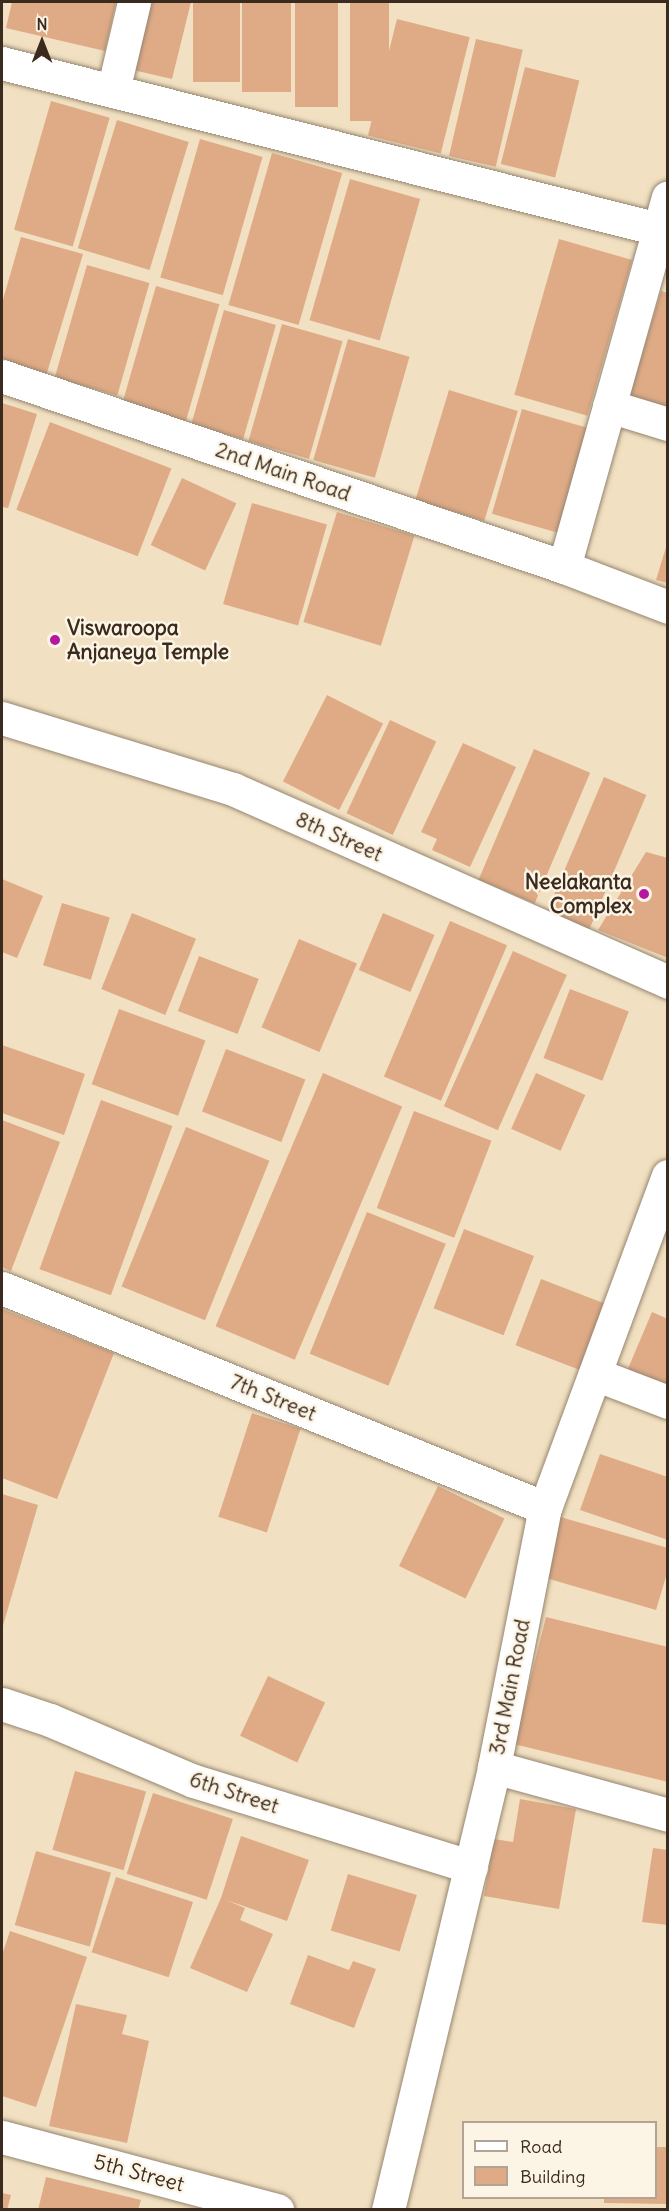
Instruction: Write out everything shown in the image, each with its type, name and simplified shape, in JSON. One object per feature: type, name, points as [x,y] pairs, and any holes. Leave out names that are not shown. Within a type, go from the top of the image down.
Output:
[{"type":"street","points":[[113,91],[134,2]]},
{"type":"street","points":[[2,63],[658,229]]},
{"type":"street","points":[[668,197],[658,229],[657,268],[609,406],[564,567],[668,607]]},
{"type":"street","name":"2nd Main Road","points":[[2,376],[564,567]]},
{"type":"street","points":[[609,406],[668,424]]},
{"type":"street","name":"8th Street","points":[[2,718],[233,789],[668,982]]},
{"type":"street","name":"3rd Main Road","points":[[388,2210],[494,1767],[545,1508],[668,1176]]},
{"type":"street","name":"7th Street","points":[[2,1288],[545,1508]]},
{"type":"street","points":[[595,1374],[668,1402]]},
{"type":"street","name":"6th Street","points":[[2,1704],[50,1720],[194,1781],[471,1867]]},
{"type":"street","points":[[494,1767],[668,1815]]},
{"type":"street","name":"5th Street","points":[[2,2137],[277,2210]]},
{"type":"building","points":[[12,2],[116,2],[105,51],[6,28]]},
{"type":"building","points":[[136,2],[191,2],[172,79],[120,67]]},
{"type":"building","points":[[193,2],[240,2],[240,82],[193,82]]},
{"type":"building","points":[[242,2],[291,2],[291,92],[242,92]]},
{"type":"building","points":[[295,2],[338,2],[338,107],[295,107]]},
{"type":"building","points":[[350,2],[389,2],[389,121],[350,121]]},
{"type":"building","points":[[397,19],[470,37],[441,154],[368,135]]},
{"type":"building","points":[[476,39],[523,50],[496,167],[449,156]]},
{"type":"building","points":[[525,67],[579,81],[555,178],[501,164]]},
{"type":"building","points":[[51,101],[110,118],[73,247],[14,230]]},
{"type":"building","points":[[117,120],[189,142],[150,270],[78,248]]},
{"type":"building","points":[[200,139],[262,157],[223,295],[160,277]]},
{"type":"building","points":[[272,153],[342,173],[299,325],[228,305]]},
{"type":"building","points":[[350,179],[420,199],[380,340],[309,320]]},
{"type":"building","points":[[21,237],[83,254],[46,376],[2,362],[2,303]]},
{"type":"building","points":[[559,239],[632,260],[587,416],[514,395]]},
{"type":"building","points":[[87,265],[149,283],[117,395],[55,377]]},
{"type":"building","points":[[156,286],[219,304],[186,421],[122,403]]},
{"type":"building","points":[[661,291],[668,293],[668,411],[628,400]]},
{"type":"building","points":[[224,310],[276,325],[243,439],[191,424]]},
{"type":"building","points":[[282,324],[343,341],[309,459],[248,441]]},
{"type":"building","points":[[348,339],[410,357],[375,478],[313,460]]},
{"type":"building","points":[[449,390],[518,411],[484,521],[415,500]]},
{"type":"building","points":[[2,403],[37,414],[8,508],[2,507]]},
{"type":"building","points":[[522,409],[594,430],[564,534],[492,514]]},
{"type":"building","points":[[50,422],[171,469],[138,556],[16,510]]},
{"type":"building","points":[[182,478],[236,503],[205,570],[151,545]]},
{"type":"building","points":[[252,503],[327,524],[298,625],[223,604]]},
{"type":"building","points":[[337,512],[414,536],[381,646],[303,622]]},
{"type":"building","points":[[668,544],[668,583],[656,580]]},
{"type":"building","points":[[327,695],[383,724],[339,810],[283,781]]},
{"type":"building","points":[[390,720],[436,742],[393,835],[346,813]]},
{"type":"building","points":[[463,743],[516,767],[470,867],[432,850],[437,839],[421,832]]},
{"type":"building","points":[[534,749],[590,773],[535,904],[479,880]]},
{"type":"building","points":[[604,777],[646,795],[588,932],[546,914]]},
{"type":"building","name":"Neelakanta Complex","points":[[646,852],[668,858],[668,958],[598,930]]},
{"type":"building","points":[[2,879],[43,896],[17,958],[2,952]]},
{"type":"building","points":[[62,903],[110,918],[91,980],[43,965]]},
{"type":"building","points":[[132,913],[196,939],[165,1015],[101,989]]},
{"type":"building","points":[[383,913],[435,935],[410,992],[359,970]]},
{"type":"building","points":[[450,921],[507,945],[441,1101],[384,1077]]},
{"type":"building","points":[[299,939],[357,964],[319,1052],[261,1027]]},
{"type":"building","points":[[513,951],[567,975],[498,1130],[444,1106]]},
{"type":"building","points":[[199,956],[259,979],[238,1034],[178,1011]]},
{"type":"building","points":[[570,989],[629,1012],[602,1081],[543,1058]]},
{"type":"building","points":[[119,1009],[205,1040],[178,1116],[92,1084]]},
{"type":"building","points":[[2,1045],[85,1074],[64,1135],[2,1113]]},
{"type":"building","points":[[226,1049],[305,1079],[281,1142],[202,1112]]},
{"type":"building","points":[[323,1073],[402,1107],[295,1360],[216,1326]]},
{"type":"building","points":[[536,1073],[585,1095],[561,1151],[511,1129]]},
{"type":"building","points":[[101,1100],[172,1126],[111,1295],[39,1269]]},
{"type":"building","points":[[414,1111],[491,1141],[454,1238],[377,1208]]},
{"type":"building","points":[[2,1120],[60,1142],[11,1271],[2,1267]]},
{"type":"building","points":[[186,1127],[269,1161],[205,1320],[122,1286]]},
{"type":"building","points":[[367,1212],[446,1244],[388,1386],[310,1354]]},
{"type":"building","points":[[464,1229],[534,1256],[504,1335],[434,1308]]},
{"type":"building","points":[[541,1279],[616,1308],[590,1374],[516,1345]]},
{"type":"building","points":[[2,1309],[114,1353],[57,1499],[2,1478]]},
{"type":"building","points":[[652,1312],[668,1319],[668,1388],[627,1371]]},
{"type":"building","points":[[252,1413],[301,1429],[267,1532],[218,1517]]},
{"type":"building","points":[[600,1454],[668,1477],[668,1540],[580,1510]]},
{"type":"building","points":[[438,1486],[505,1518],[465,1598],[399,1566]]},
{"type":"building","points":[[2,1494],[38,1505],[2,1629]]},
{"type":"building","points":[[557,1516],[668,1548],[668,1570],[656,1610],[539,1576]]},
{"type":"building","points":[[546,1617],[668,1647],[668,1782],[514,1744]]},
{"type":"building","points":[[268,1676],[325,1703],[297,1762],[240,1736]]},
{"type":"building","points":[[75,1771],[146,1791],[124,1870],[52,1850]]},
{"type":"building","points":[[153,1793],[233,1819],[207,1900],[127,1874]]},
{"type":"building","points":[[520,1799],[576,1809],[559,1909],[484,1896],[494,1839],[513,1842]]},
{"type":"building","points":[[241,1836],[309,1860],[287,1921],[226,1900],[245,1908],[240,1920],[273,1934],[247,1992],[190,1968],[221,1898]]},
{"type":"building","points":[[653,1848],[668,1850],[668,1925],[642,1922]]},
{"type":"building","points":[[36,1851],[111,1872],[90,1947],[15,1925]]},
{"type":"building","points":[[348,1874],[417,1895],[400,1951],[331,1930]]},
{"type":"building","points":[[116,1877],[193,1902],[169,1977],[92,1952]]},
{"type":"building","points":[[10,1931],[87,1957],[36,2107],[2,2096],[2,1955]]},
{"type":"building","points":[[308,1955],[349,1970],[353,1961],[376,1969],[354,2028],[290,2004]]},
{"type":"building","points":[[76,2004],[127,2015],[122,2034],[149,2041],[127,2143],[49,2126]]},
{"type":"building","points":[[657,2147],[668,2147],[668,2204],[604,2203],[604,2199],[657,2199]]},
{"type":"building","points":[[46,2177],[141,2200],[138,2210],[38,2210]]},
{"type":"building","points":[[2,2193],[11,2195],[7,2210],[2,2210]]},
{"type":"place","name":"Viswaroopa Anjaneya Temple","points":[[55,640]]},
{"type":"place","name":"Neelakanta Complex","points":[[644,894]]}]
